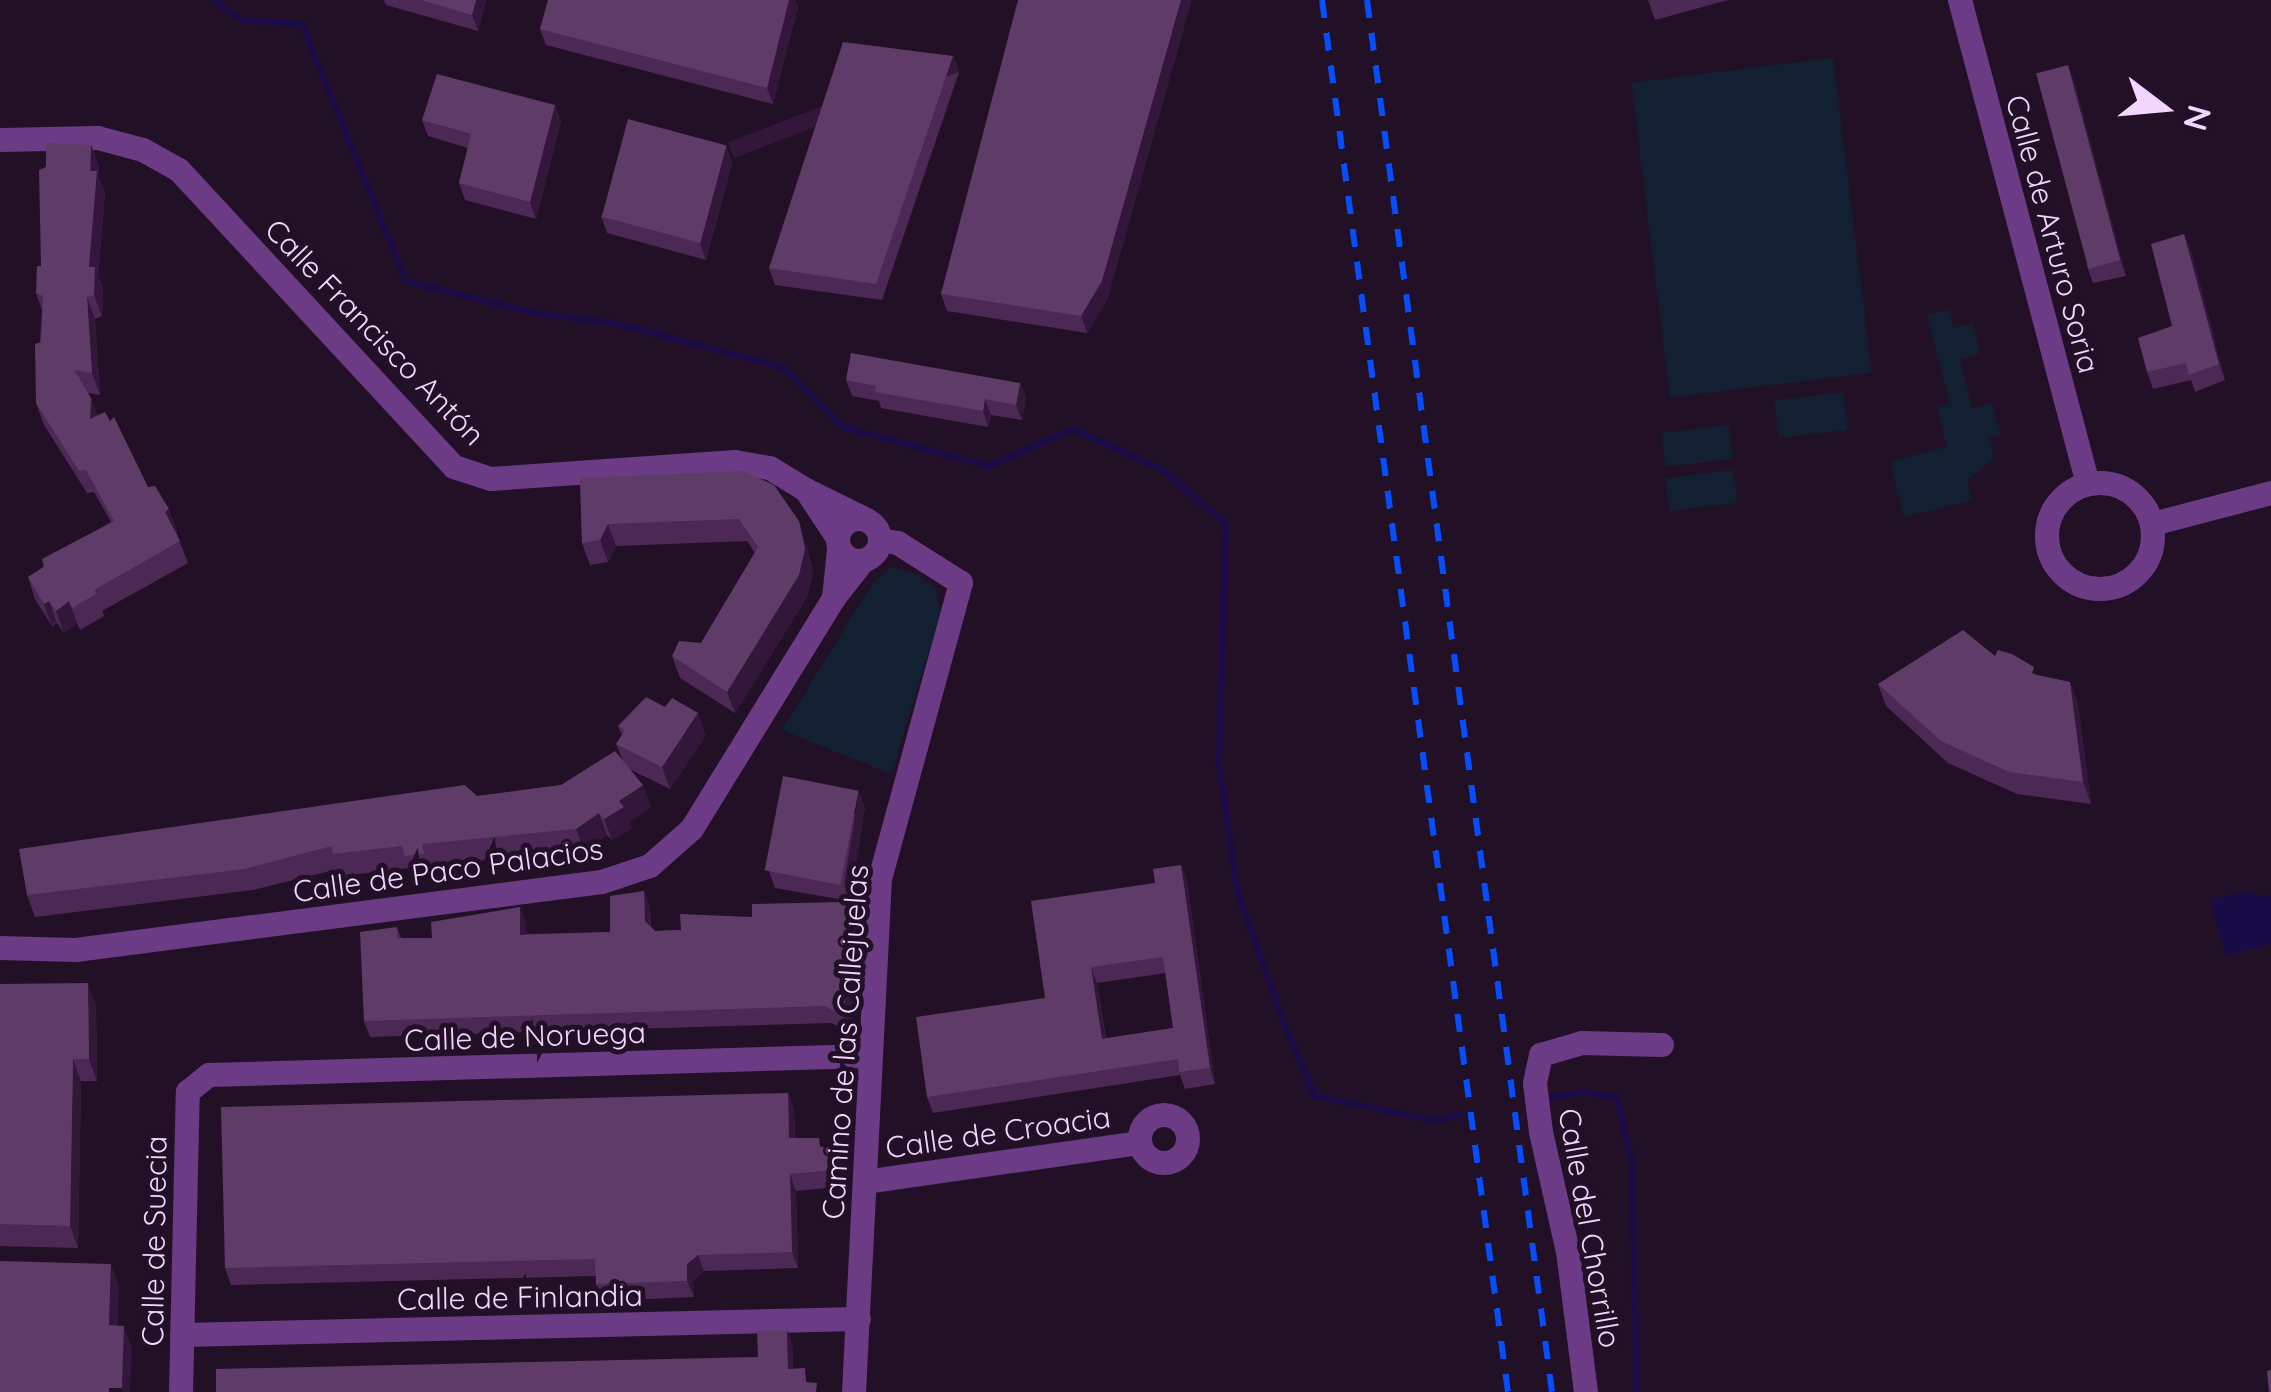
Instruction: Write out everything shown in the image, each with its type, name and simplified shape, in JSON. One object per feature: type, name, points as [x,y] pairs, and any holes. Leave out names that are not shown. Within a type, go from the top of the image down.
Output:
[{"type":"street","name":"Calle de Arturo Soria","points":[[1964,1],[2088,484]]},
{"type":"street","name":"Calle Francisco Antón","points":[[0,140],[98,138],[142,149],[179,170],[454,466],[491,479],[735,462],[770,468],[874,531]]},
{"type":"street","points":[[2104,482],[2135,496],[2152,524],[2148,560],[2122,585],[2086,588],[2056,568],[2047,534],[2059,502],[2088,484],[2104,482]]},
{"type":"street","points":[[806,490],[838,544],[849,560],[863,561],[878,551],[874,531],[849,521],[838,544],[834,598]]},
{"type":"street","points":[[2152,524],[2271,493]]},
{"type":"street","name":"Camino de las Callejuelas","points":[[854,1392],[880,880],[961,583],[874,531]]},
{"type":"street","name":"Calle de Paco Palacios","points":[[0,948],[76,950],[602,882],[650,866],[692,829],[834,598],[863,561]]},
{"type":"street","name":"Calle del Chorrillo","points":[[1586,1392],[1568,1252],[1541,1132],[1535,1083],[1540,1055],[1582,1042],[1661,1045]]},
{"type":"street","name":"Calle de Noruega","points":[[188,1092],[209,1076],[869,1056]]},
{"type":"street","name":"Calle de Suecia","points":[[181,1392],[188,1092]]},
{"type":"street","name":"Calle de Croacia","points":[[865,1182],[1140,1143]]},
{"type":"street","name":"Calle de Finlandia","points":[[182,1335],[859,1319]]},
{"type":"shaded area","points":[[1833,58],[1872,373],[1670,397],[1632,83]]},
{"type":"shaded area","points":[[1949,310],[1953,328],[1973,323],[1980,353],[1960,359],[1972,408],[1992,403],[2000,434],[1989,437],[1994,458],[1967,481],[1972,500],[1904,517],[1890,462],[1947,447],[1937,408],[1950,404],[1927,315]]},
{"type":"shaded area","points":[[1843,392],[1848,430],[1779,438],[1775,400]]},
{"type":"shaded area","points":[[1729,425],[1733,459],[1666,467],[1662,433]]},
{"type":"shaded area","points":[[1733,470],[1737,503],[1670,511],[1666,478]]},
{"type":"shaded area","points":[[892,567],[918,574],[936,589],[941,613],[891,774],[782,730],[874,581]]},
{"type":"shaded area","points":[[2243,892],[2271,896],[2271,944],[2225,956],[2210,900]]},
{"type":"building","points":[[421,0],[476,0],[472,15]]},
{"type":"building","points":[[548,0],[789,0],[767,88],[540,29]]},
{"type":"building","points":[[1018,0],[1181,0],[1102,281],[1081,316],[941,294]]},
{"type":"building","points":[[843,42],[953,56],[876,284],[769,268]]},
{"type":"building","points":[[2068,65],[2120,260],[2088,269],[2036,74]]},
{"type":"building","points":[[437,74],[555,105],[530,202],[459,183],[471,134],[422,120]]},
{"type":"building","points":[[628,119],[727,145],[700,243],[602,217]]},
{"type":"building","points":[[46,143],[91,145],[90,171],[97,171],[89,267],[95,267],[94,295],[87,297],[92,373],[74,370],[91,398],[90,419],[105,412],[110,421],[114,417],[148,487],[155,486],[169,509],[165,512],[180,541],[94,590],[96,594],[72,608],[69,601],[56,611],[49,601],[44,604],[28,577],[44,567],[42,559],[114,521],[86,470],[79,471],[36,403],[35,344],[41,342],[43,296],[36,293],[37,266],[41,266],[39,170],[46,167]]},
{"type":"building","points":[[2184,234],[2219,364],[2189,375],[2186,363],[2147,372],[2138,338],[2172,326],[2151,244]]},
{"type":"building","points":[[851,353],[1020,383],[1016,405],[985,399],[983,411],[875,392],[876,386],[846,380]]},
{"type":"building","points":[[743,471],[774,485],[799,521],[805,549],[799,575],[727,692],[672,656],[679,641],[701,643],[758,547],[739,519],[608,524],[600,540],[582,543],[580,478]]},
{"type":"building","points":[[1963,630],[1995,656],[1998,650],[2034,667],[2032,674],[2070,682],[2083,782],[2009,772],[1941,741],[1878,684]]},
{"type":"building","points":[[646,697],[665,707],[672,698],[698,713],[662,767],[616,744],[625,730],[618,726]]},
{"type":"building","points":[[615,751],[643,785],[619,801],[624,807],[604,819],[599,813],[576,829],[422,844],[424,854],[405,856],[402,846],[333,854],[332,846],[245,869],[27,895],[19,849],[465,785],[477,796],[561,785]]},
{"type":"building","points":[[783,776],[859,791],[840,885],[765,870]]},
{"type":"building","points":[[1181,865],[1210,1068],[1179,1072],[1178,1059],[927,1097],[916,1017],[1045,998],[1031,901],[1155,883],[1153,869]],"holes":[[[1163,957],[1173,1028],[1102,1039],[1091,967]]]},
{"type":"building","points":[[644,891],[645,921],[655,931],[681,930],[680,914],[752,917],[752,904],[842,902],[851,906],[844,1017],[825,1006],[364,1021],[360,932],[397,927],[397,938],[432,938],[431,922],[520,907],[520,935],[610,932],[610,896]]},
{"type":"building","points":[[88,983],[89,1059],[73,1059],[70,1226],[0,1224],[0,984]]},
{"type":"building","points":[[788,1093],[789,1138],[819,1138],[820,1147],[835,1146],[833,1170],[790,1174],[792,1252],[698,1255],[687,1264],[687,1281],[596,1284],[595,1259],[225,1268],[221,1107]]},
{"type":"building","points":[[0,1261],[111,1264],[109,1325],[124,1326],[122,1388],[0,1392]]},
{"type":"building","points":[[787,1330],[788,1369],[805,1368],[806,1382],[817,1383],[816,1392],[216,1392],[216,1369],[758,1357],[757,1331]]},
{"type":"waterway","points":[[214,0],[242,20],[302,24],[406,281],[534,313],[613,323],[783,367],[843,427],[989,466],[1073,429],[1161,469],[1226,524],[1219,765],[1238,893],[1284,1023],[1315,1096],[1437,1121],[1461,1114]]},
{"type":"waterway","points":[[1548,1098],[1585,1092],[1617,1098],[1632,1161],[1637,1392]]},
{"type":"railway","points":[[1322,0],[1508,1392]]},
{"type":"railway","points":[[1367,0],[1552,1392]]}]
